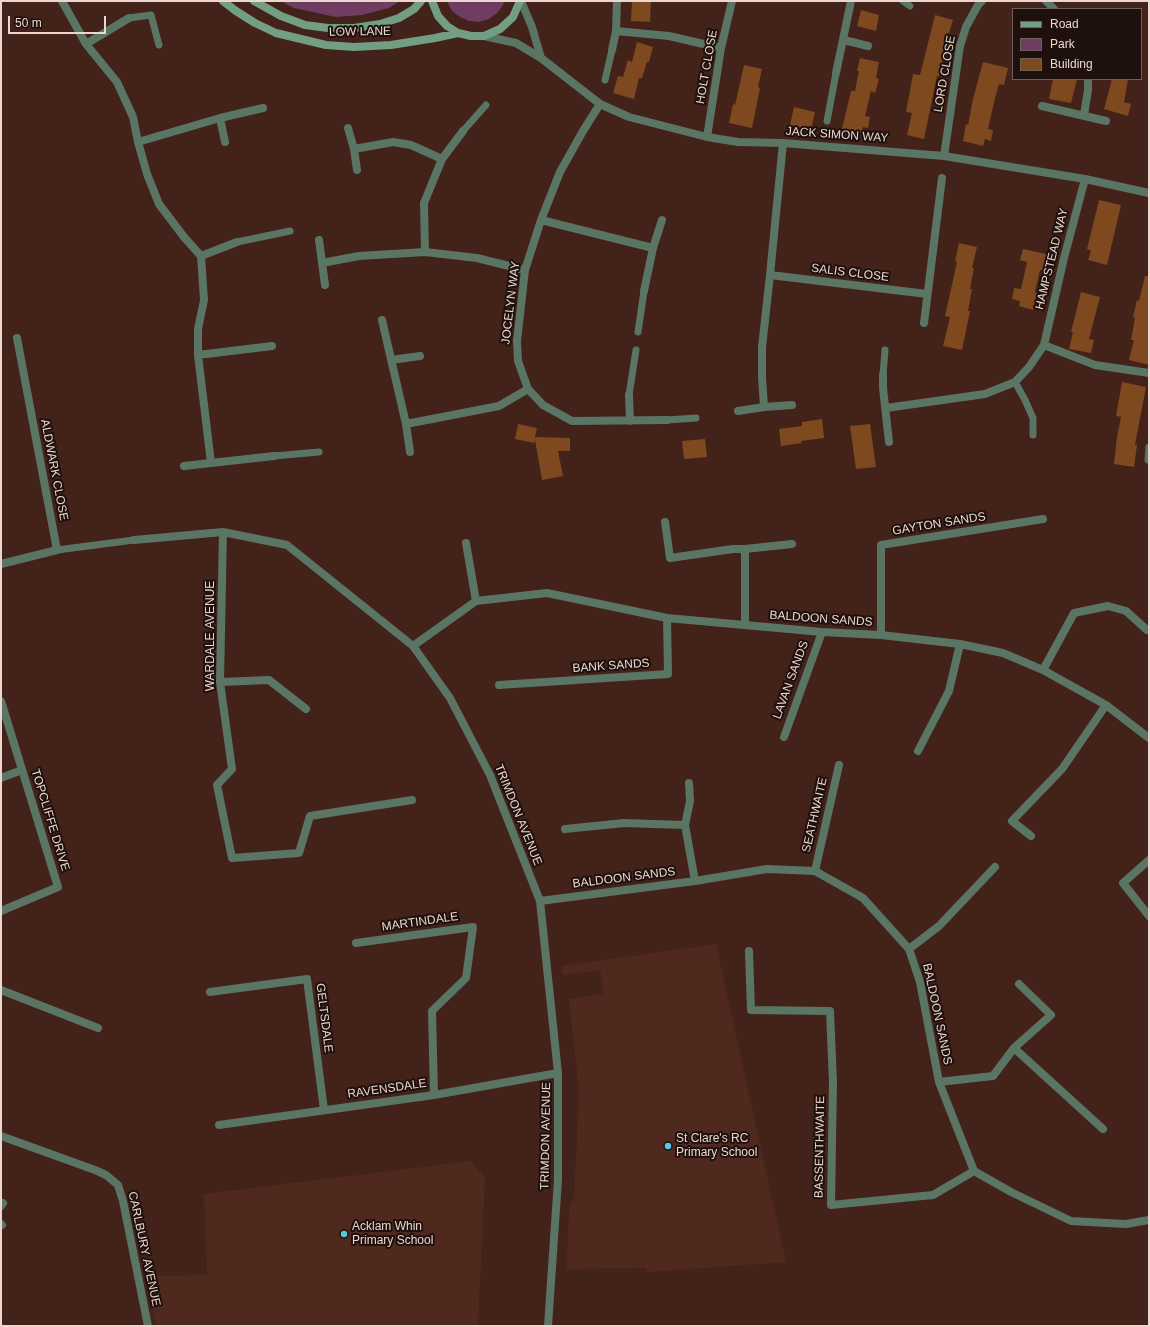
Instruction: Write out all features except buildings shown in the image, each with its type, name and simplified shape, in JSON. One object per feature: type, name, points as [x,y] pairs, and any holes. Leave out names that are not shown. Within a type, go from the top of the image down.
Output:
[{"type":"main road","name":"LOW LANE","points":[[223,1],[255,23],[276,33],[326,45],[354,47],[391,45],[458,33]]},
{"type":"main road","name":"LOW LANE","points":[[254,1],[281,16],[305,25],[328,28],[354,28],[387,22],[399,18],[414,9],[421,1]]},
{"type":"main road","points":[[432,1],[438,16],[447,26],[458,33],[471,36],[484,36],[500,29],[513,17],[520,1]]},
{"type":"street","points":[[62,1],[86,44],[117,82],[133,116],[138,142],[147,174],[160,204],[184,237],[201,256],[204,300],[198,329],[198,355],[211,463]]},
{"type":"street","points":[[520,1],[532,28],[540,58]]},
{"type":"street","points":[[612,50],[616,31],[617,1]]},
{"type":"street","name":"HOLT CLOSE","points":[[707,137],[721,48],[732,1]]},
{"type":"street","points":[[836,73],[851,1]]},
{"type":"street","name":"LORD CLOSE","points":[[944,156],[960,46],[966,27],[978,5],[982,1]]},
{"type":"street","points":[[86,44],[129,18]]},
{"type":"street","points":[[616,31],[669,36],[721,48]]},
{"type":"street","name":"JACK SIMON WAY","points":[[484,36],[516,43],[540,58],[600,104],[629,116],[661,126],[707,137],[738,142],[783,143],[944,156],[1085,179],[1149,193]]},
{"type":"street","points":[[844,40],[868,46]]},
{"type":"street","points":[[1084,115],[1088,80]]},
{"type":"street","name":"JOCELYN WAY","points":[[600,104],[560,172],[541,220],[525,270],[517,341],[518,361],[528,389],[543,405],[572,420],[667,420]]},
{"type":"street","points":[[1042,106],[1106,121]]},
{"type":"street","points":[[138,142],[220,118],[263,108]]},
{"type":"street","points":[[220,118],[225,142]]},
{"type":"street","points":[[348,128],[354,149],[357,170]]},
{"type":"street","points":[[424,252],[424,203],[442,160],[463,131]]},
{"type":"street","points":[[354,149],[393,142],[411,145],[442,160]]},
{"type":"street","points":[[764,406],[762,347],[783,143]]},
{"type":"street","points":[[924,323],[942,178]]},
{"type":"street","name":"HAMPSTEAD WAY","points":[[886,408],[985,394],[1015,382],[1029,367],[1044,345],[1064,258],[1085,179]]},
{"type":"street","points":[[541,220],[653,248]]},
{"type":"street","points":[[644,291],[653,248],[662,220]]},
{"type":"street","points":[[319,240],[325,285]]},
{"type":"street","points":[[201,256],[237,242]]},
{"type":"street","points":[[322,263],[359,256],[424,252],[477,258],[525,270]]},
{"type":"street","name":"SALIS CLOSE","points":[[770,275],[927,294]]},
{"type":"street","points":[[382,320],[406,424],[410,452]]},
{"type":"street","name":"ALDWARK CLOSE","points":[[17,338],[57,550]]},
{"type":"street","points":[[1044,345],[1095,365],[1149,373]]},
{"type":"street","points":[[198,355],[272,346]]},
{"type":"street","points":[[391,360],[420,356]]},
{"type":"street","points":[[883,375],[889,442]]},
{"type":"street","points":[[406,424],[499,406],[528,389]]},
{"type":"street","points":[[629,395],[630,420]]},
{"type":"street","points":[[738,412],[764,406],[792,405]]},
{"type":"street","points":[[184,466],[274,456]]},
{"type":"street","name":"GAYTON SANDS","points":[[881,635],[881,545],[1043,519]]},
{"type":"street","points":[[665,522],[670,558],[733,549],[792,544]]},
{"type":"street","name":"TRIMDON AVENUE","points":[[134,540],[224,532],[287,545],[413,646],[450,698],[490,775],[540,901],[558,1073],[558,1180],[548,1326]]},
{"type":"street","name":"WARDALE AVENUE","points":[[224,532],[220,682],[232,769],[217,785],[232,858],[299,853],[310,816],[412,800]]},
{"type":"street","points":[[466,543],[476,601]]},
{"type":"street","points":[[745,549],[745,625]]},
{"type":"street","points":[[1,564],[57,550]]},
{"type":"street","name":"BALDOON SANDS","points":[[413,646],[476,601],[547,593],[667,618],[822,632],[881,635],[960,644],[1003,653],[1043,670],[1106,706],[1149,738]]},
{"type":"street","points":[[1043,670],[1074,613],[1108,606],[1126,611],[1147,630]]},
{"type":"street","name":"BANK SANDS","points":[[500,685],[668,674],[667,618]]},
{"type":"street","name":"LAVAN SANDS","points":[[784,737],[822,632]]},
{"type":"street","points":[[918,751],[949,691],[960,644]]},
{"type":"street","points":[[220,682],[268,680],[306,709]]},
{"type":"street","name":"TOPCLIFFE DRIVE","points":[[1,700],[58,887],[1,910]]},
{"type":"street","points":[[1031,836],[1012,821],[1062,769],[1106,706]]},
{"type":"street","name":"SEATHWAITE","points":[[815,871],[839,765]]},
{"type":"street","points":[[1,778],[22,770]]},
{"type":"street","points":[[689,782],[690,801],[685,825],[695,881]]},
{"type":"street","points":[[565,829],[624,823],[685,825]]},
{"type":"street","points":[[1149,860],[1123,882],[1149,916]]},
{"type":"street","points":[[909,949],[939,926],[995,867]]},
{"type":"street","name":"BALDOON SANDS","points":[[540,901],[695,881],[768,869],[815,871],[863,898],[909,949],[920,982],[939,1082],[974,1171]]},
{"type":"street","name":"MARTINDALE","points":[[356,943],[473,927],[466,978],[432,1011],[434,1095]]},
{"type":"street","name":"BASSENTHWAITE","points":[[749,951],[751,1010],[830,1011],[833,1082],[831,1205],[933,1195],[974,1171]]},
{"type":"street","name":"GELTSDALE","points":[[210,992],[307,979],[324,1110]]},
{"type":"street","points":[[939,1082],[993,1076],[1014,1048],[1050,1015],[1019,984]]},
{"type":"street","points":[[1,990],[98,1028]]},
{"type":"street","points":[[1014,1048],[1103,1129]]},
{"type":"street","name":"RAVENSDALE","points":[[219,1125],[434,1095],[558,1073]]},
{"type":"street","name":"CARLBURY AVENUE","points":[[1,1136],[95,1170],[106,1175],[118,1186],[123,1201],[148,1326]]},
{"type":"street","points":[[974,1171],[1011,1192],[1071,1220],[1126,1224],[1149,1220]]},
{"type":"lane","points":[[903,1],[910,6]]},
{"type":"lane","points":[[129,18],[151,15],[159,45]]},
{"type":"lane","points":[[605,80],[612,50]]},
{"type":"lane","points":[[826,121],[836,73]]},
{"type":"lane","points":[[463,131],[486,105]]},
{"type":"lane","points":[[237,242],[290,230]]},
{"type":"lane","points":[[638,332],[644,291]]},
{"type":"lane","points":[[629,395],[636,350]]},
{"type":"lane","points":[[883,375],[884,350]]},
{"type":"lane","points":[[1015,382],[1033,418],[1033,435]]},
{"type":"lane","name":"JOCELYN WAY","points":[[667,420],[696,418]]},
{"type":"lane","points":[[1148,460],[1149,447]]},
{"type":"lane","points":[[274,456],[319,452]]},
{"type":"lane","points":[[57,550],[134,540]]},
{"type":"shaded area","name":"St Clare's RC Primary School","points":[[716,944],[786,1262],[647,1272],[647,1268],[567,1269],[570,1201],[574,1201],[579,1091],[569,999],[604,994],[600,970],[563,975],[561,966]]},
{"type":"shaded area","name":"Acklam Whin Primary School","points":[[471,1161],[485,1178],[478,1326],[156,1326],[145,1276],[207,1275],[204,1194]]},
{"type":"green space","points":[[280,1],[400,1],[389,8],[362,15],[336,17],[294,8]]},
{"type":"green space","points":[[447,1],[504,1],[497,13],[489,19],[479,22],[469,21],[460,17],[452,11]]},
{"type":"place","name":"St Clare's RC Primary School","points":[[668,1146]]},
{"type":"place","name":"Acklam Whin Primary School","points":[[344,1234]]}]
